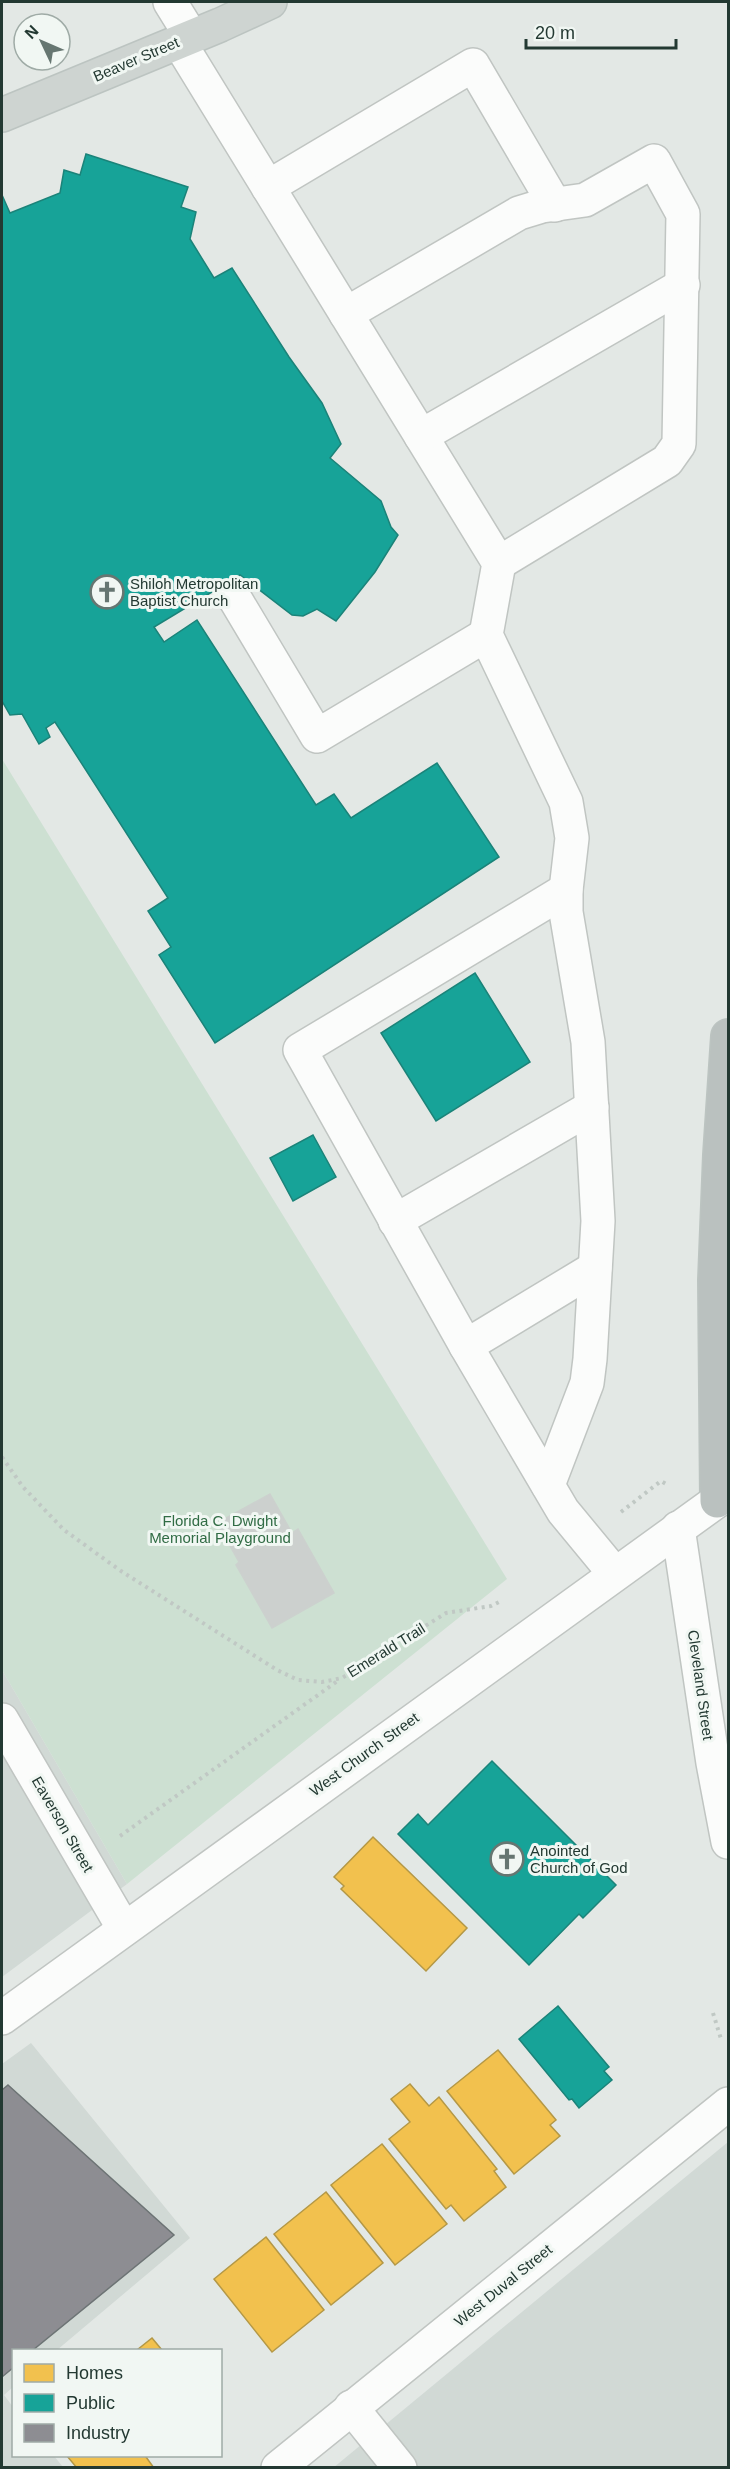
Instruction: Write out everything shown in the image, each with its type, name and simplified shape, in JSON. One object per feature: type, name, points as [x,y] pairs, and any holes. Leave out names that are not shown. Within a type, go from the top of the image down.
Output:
[{"type":"highway","points":[[723,1497],[716,1269],[729,1036]]},
{"type":"main road","name":"Beaver Street","points":[[2,115],[270,2]]},
{"type":"street","points":[[170,2],[185,39],[268,187],[499,563],[486,635],[567,802],[572,838],[566,891],[569,933],[588,1042],[598,1221],[587,1383],[548,1485]]},
{"type":"street","points":[[268,187],[473,65],[555,205]]},
{"type":"street","points":[[346,314],[519,213],[536,207],[573,203],[597,195],[654,161],[683,214],[681,434],[674,454],[667,461],[499,563]]},
{"type":"street","points":[[422,436],[683,285]]},
{"type":"street","points":[[234,597],[317,736],[486,635]]},
{"type":"street","points":[[566,891],[300,1050],[466,1346],[548,1485],[573,1525],[615,1574]]},
{"type":"street","points":[[395,1221],[592,1107]]},
{"type":"street","points":[[466,1346],[595,1268]]},
{"type":"street","name":"West Church Street","points":[[2,2018],[723,1497]]},
{"type":"street","name":"Cleveland Street","points":[[678,1528],[713,1762],[729,1842]]},
{"type":"street","name":"Eaverson Street","points":[[2,1720],[124,1929]]},
{"type":"street","name":"West Duval Street","points":[[278,2468],[729,2104]]},
{"type":"street","points":[[351,2407],[400,2468]]},
{"type":"path","name":"Emerald Trail","points":[[2,1457],[23,1487],[64,1530],[121,1571],[298,1680],[322,1682],[342,1678],[446,1613],[490,1606],[503,1600]]},
{"type":"path","points":[[585,1540],[661,1481]]},
{"type":"path","points":[[119,1837],[342,1678]]},
{"type":"path","points":[[712,2013],[721,2039]]},
{"type":"shaded area","points":[[2,1670],[127,1884],[2,1977]]},
{"type":"shaded area","points":[[31,2043],[190,2238],[58,2349],[12,2349],[12,2388],[4,2395],[12,2406],[12,2457],[55,2457],[63,2467],[2,2467],[2,2064]]},
{"type":"shaded area","points":[[728,2142],[728,2467],[333,2468],[643,2212]]},
{"type":"green space","name":"Florida C. Dwight Memorial Playground","points":[[2,759],[507,1579],[127,1884],[2,1670]]},
{"type":"building: Homes","points":[[373,1837],[467,1928],[426,1971],[341,1889],[344,1886],[334,1877]]},
{"type":"building: Homes","points":[[498,2050],[556,2120],[550,2125],[560,2136],[514,2174],[447,2091]]},
{"type":"building: Homes","points":[[410,2084],[429,2106],[439,2097],[497,2169],[494,2171],[506,2187],[464,2221],[451,2205],[446,2209],[389,2139],[410,2122],[391,2099]]},
{"type":"building: Homes","points":[[382,2144],[447,2224],[395,2265],[331,2185]]},
{"type":"building: Homes","points":[[326,2192],[383,2263],[331,2305],[274,2234]]},
{"type":"building: Homes","points":[[266,2237],[324,2310],[272,2352],[214,2279]]},
{"type":"building: Homes","points":[[152,2338],[161,2349],[138,2349]]},
{"type":"building: Homes","points":[[68,2457],[146,2457],[154,2468],[77,2468]]},
{"type":"building: Public","name":"Shiloh Metropolitan Baptist Church","points":[[86,154],[188,187],[181,207],[196,212],[190,239],[214,278],[232,268],[289,357],[322,403],[341,444],[330,458],[381,501],[391,527],[398,535],[375,572],[336,621],[317,609],[303,616],[292,615],[240,575],[154,627],[164,642],[197,620],[316,805],[334,794],[351,818],[437,763],[499,857],[215,1043],[159,955],[171,947],[148,911],[168,898],[55,722],[46,728],[50,737],[39,744],[22,714],[10,715],[2,701],[2,195],[10,213],[60,193],[64,170],[80,175]]},
{"type":"building: Public","points":[[475,973],[530,1062],[436,1121],[381,1033]]},
{"type":"building: Public","points":[[313,1135],[336,1177],[293,1201],[270,1158]]},
{"type":"building: Public","name":"Anointed Church of God","points":[[492,1761],[616,1885],[583,1918],[579,1914],[529,1965],[398,1834],[418,1814],[428,1825]]},
{"type":"building: Public","points":[[558,2006],[609,2067],[604,2071],[612,2080],[579,2108],[572,2099],[569,2100],[519,2039]]},
{"type":"building: Industry","points":[[8,2085],[174,2235],[34,2349],[12,2349],[12,2369],[2,2377],[2,2090]]},
{"type":"building: Other","points":[[270,1494],[292,1533],[298,1529],[334,1593],[272,1628],[236,1565],[239,1562],[217,1523]]},
{"type":"place","name":"Shiloh Metropolitan Baptist Church","points":[[107,592]]},
{"type":"place","name":"Anointed Church of God","points":[[507,1859]]}]
